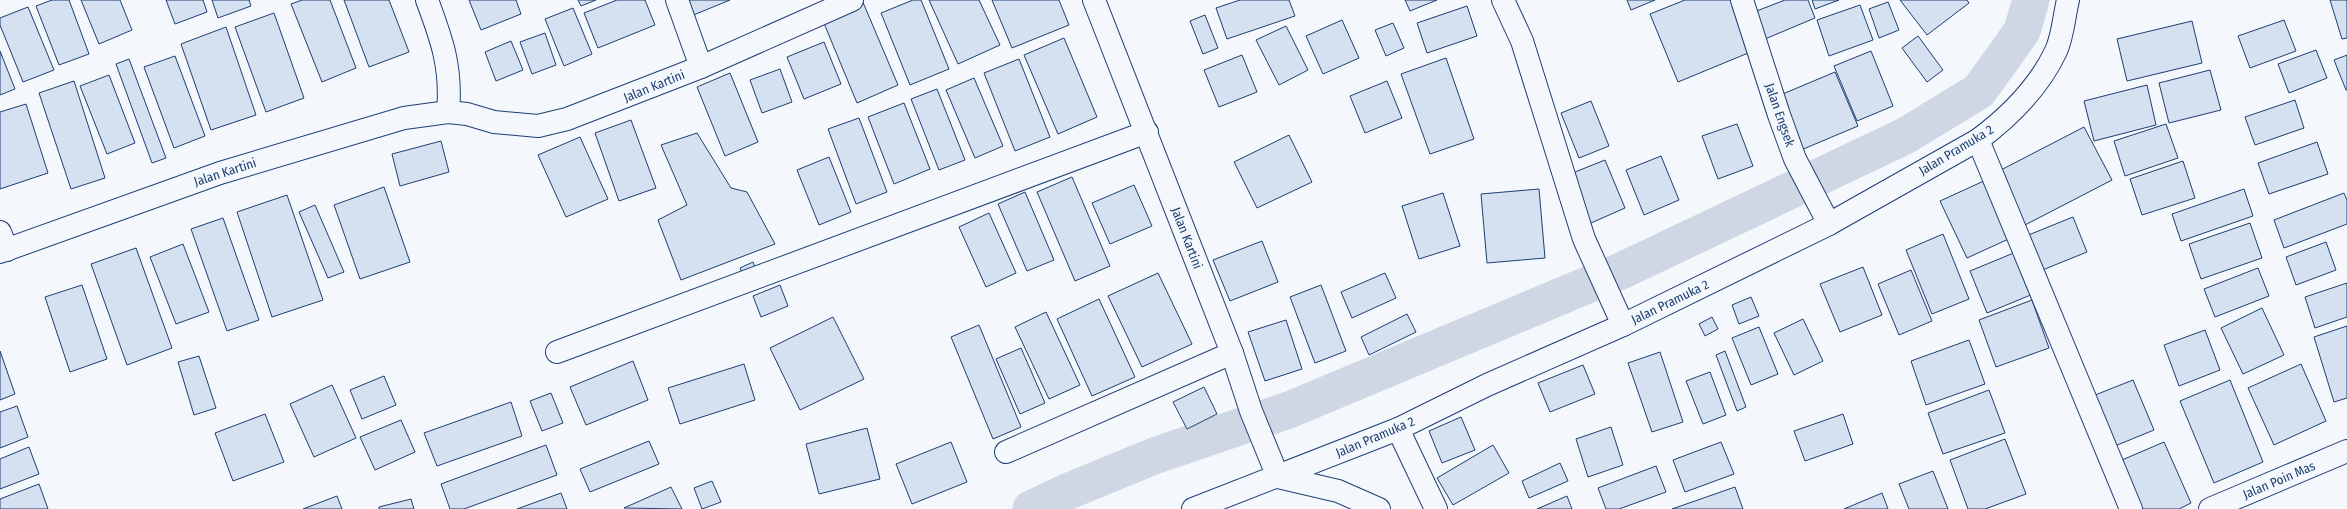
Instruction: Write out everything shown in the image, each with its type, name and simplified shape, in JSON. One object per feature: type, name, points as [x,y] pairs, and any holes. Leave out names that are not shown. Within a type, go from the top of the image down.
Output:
[{"type":"street","points":[[427,0],[447,66],[450,85],[448,112]]},
{"type":"street","points":[[677,0],[701,67]]},
{"type":"street","name":"Jalan Kartini","points":[[2,245],[220,173],[380,124],[428,113],[448,112],[467,114],[494,122],[538,126],[591,111],[701,67],[852,0]]},
{"type":"street","name":"Jalan Kartini","points":[[1094,0],[1147,132],[1232,353],[1251,411],[1275,470]]},
{"type":"street","points":[[1503,0],[1522,41],[1557,159],[1596,268],[1623,325]]},
{"type":"street","name":"Jalan Engsek","points":[[1742,0],[1779,115],[1796,159],[1829,224]]},
{"type":"street","name":"Jalan Pramuka 2","points":[[1193,509],[1275,470],[1398,428],[1487,385],[1623,325],[1829,224],[1978,140],[1998,125],[2022,101],[2044,72],[2056,50],[2068,0]]},
{"type":"street","points":[[557,352],[1147,132]]},
{"type":"street","points":[[1978,140],[2131,509]]},
{"type":"street","points":[[1006,452],[1232,353]]},
{"type":"street","points":[[1398,428],[1436,509]]},
{"type":"street","name":"Jalan Poin Mas","points":[[2210,509],[2347,451]]},
{"type":"street","points":[[1275,470],[1338,490],[1379,509]]},
{"type":"building","points":[[52,0],[69,0],[89,54],[59,65],[36,6]]},
{"type":"building","points":[[81,0],[120,0],[132,30],[99,44]]},
{"type":"building","points":[[166,0],[203,0],[207,12],[175,24]]},
{"type":"building","points":[[212,0],[249,0],[251,6],[218,18]]},
{"type":"building","points":[[302,0],[330,0],[356,68],[322,82],[291,4]]},
{"type":"building","points":[[344,0],[389,0],[409,52],[369,67]]},
{"type":"building","points":[[469,0],[516,0],[521,14],[481,30]]},
{"type":"building","points":[[578,0],[596,0],[581,6]]},
{"type":"building","points":[[617,0],[645,0],[655,25],[598,48],[584,13]]},
{"type":"building","points":[[684,0],[730,0],[691,16]]},
{"type":"building","points":[[862,0],[898,85],[857,103],[821,16]]},
{"type":"building","points":[[913,0],[921,0],[949,69],[910,85],[881,13]]},
{"type":"building","points":[[929,0],[979,0],[1000,45],[958,64]]},
{"type":"building","points":[[992,0],[1059,0],[1069,25],[1012,48]]},
{"type":"building","points":[[1240,0],[1289,0],[1295,16],[1227,39],[1216,8]]},
{"type":"building","points":[[1405,0],[1437,0],[1410,11]]},
{"type":"building","points":[[1627,0],[1655,0],[1631,10]]},
{"type":"building","points":[[1685,0],[1732,0],[1753,51],[1678,82],[1650,14]]},
{"type":"building","points":[[1785,0],[1808,0],[1815,18],[1765,39],[1754,12]]},
{"type":"building","points":[[1812,0],[1839,0],[1815,9]]},
{"type":"building","points":[[1900,0],[1967,0],[1969,3],[1927,35]]},
{"type":"building","points":[[2330,0],[2347,0],[2347,38],[2342,39]]},
{"type":"building","points":[[1888,2],[1899,30],[1879,38],[1869,9]]},
{"type":"building","points":[[1860,5],[1873,40],[1829,56],[1817,20]]},
{"type":"building","points":[[1467,6],[1477,36],[1427,53],[1417,23]]},
{"type":"building","points":[[28,7],[54,70],[23,82],[0,25],[0,18]]},
{"type":"building","points":[[573,8],[592,54],[564,66],[545,19]]},
{"type":"building","points":[[274,13],[304,98],[266,112],[235,27]]},
{"type":"building","points":[[1205,15],[1218,48],[1203,54],[1190,21]]},
{"type":"building","points":[[1342,20],[1359,58],[1323,74],[1306,36]]},
{"type":"building","points":[[2284,20],[2296,51],[2250,68],[2238,36]]},
{"type":"building","points":[[2192,21],[2202,63],[2127,81],[2117,39]]},
{"type":"building","points":[[1393,23],[1404,48],[1386,56],[1375,30]]},
{"type":"building","points":[[1286,26],[1308,70],[1279,85],[1256,40]]},
{"type":"building","points":[[226,27],[256,115],[211,130],[181,44]]},
{"type":"building","points":[[545,33],[556,65],[532,74],[520,42]]},
{"type":"building","points":[[1918,36],[1943,70],[1927,82],[1902,48]]},
{"type":"building","points":[[1064,38],[1097,117],[1058,134],[1024,55]]},
{"type":"building","points":[[511,41],[523,70],[496,81],[485,52]]},
{"type":"building","points":[[824,42],[841,84],[804,99],[787,57]]},
{"type":"building","points":[[2316,50],[2327,78],[2289,93],[2278,64]]},
{"type":"building","points":[[0,51],[15,89],[0,95]]},
{"type":"building","points":[[1871,51],[1893,106],[1857,121],[1834,66]]},
{"type":"building","points":[[1242,55],[1257,92],[1219,107],[1204,70]]},
{"type":"building","points":[[2347,55],[2347,90],[2346,90],[2334,60]]},
{"type":"building","points":[[175,56],[205,136],[174,148],[144,67]]},
{"type":"building","points":[[1446,58],[1474,139],[1430,154],[1401,74]]},
{"type":"building","points":[[129,59],[166,158],[152,163],[116,64]]},
{"type":"building","points":[[1019,59],[1050,137],[1015,151],[984,73]]},
{"type":"building","points":[[780,69],[792,102],[762,113],[750,80]]},
{"type":"building","points":[[2210,70],[2221,110],[2169,123],[2159,83]]},
{"type":"building","points":[[1835,72],[1858,126],[1801,150],[1778,96]]},
{"type":"building","points":[[730,73],[758,142],[725,156],[697,87]]},
{"type":"building","points":[[109,75],[135,143],[107,154],[80,86]]},
{"type":"building","points":[[974,78],[1003,146],[975,158],[946,90]]},
{"type":"building","points":[[74,81],[105,178],[71,189],[39,93]]},
{"type":"building","points":[[1387,81],[1402,118],[1365,133],[1350,96]]},
{"type":"building","points":[[2147,85],[2156,125],[2094,141],[2084,101]]},
{"type":"building","points":[[937,89],[965,160],[939,170],[911,99]]},
{"type":"building","points":[[2295,100],[2304,128],[2255,145],[2245,117]]},
{"type":"building","points":[[1591,101],[1609,146],[1579,158],[1561,113]]},
{"type":"building","points":[[904,103],[930,169],[894,184],[868,117]]},
{"type":"building","points":[[26,104],[48,173],[0,189],[0,112]]},
{"type":"building","points":[[859,118],[887,192],[856,204],[828,129]]},
{"type":"building","points":[[631,120],[656,188],[619,201],[595,133]]},
{"type":"building","points":[[1737,124],[1753,166],[1718,179],[1702,136]]},
{"type":"building","points":[[2166,124],[2178,158],[2125,176],[2114,141]]},
{"type":"building","points":[[2084,127],[2112,180],[2025,225],[1997,172]]},
{"type":"building","points":[[697,133],[731,188],[747,192],[775,244],[681,280],[658,220],[687,205],[661,145]]},
{"type":"building","points":[[1289,135],[1312,182],[1257,208],[1234,162]]},
{"type":"building","points":[[580,137],[608,199],[566,217],[538,155]]},
{"type":"building","points":[[441,141],[449,172],[400,186],[392,154]]},
{"type":"building","points":[[2317,142],[2328,174],[2269,194],[2258,163]]},
{"type":"building","points":[[1661,156],[1679,200],[1644,215],[1626,170]]},
{"type":"building","points":[[829,157],[851,212],[819,225],[797,170]]},
{"type":"building","points":[[1605,160],[1625,208],[1591,223],[1570,174]]},
{"type":"building","points":[[2183,161],[2195,198],[2142,215],[2130,179]]},
{"type":"building","points":[[1072,177],[1110,266],[1075,281],[1037,192]]},
{"type":"building","points":[[1986,180],[2013,237],[1967,258],[1940,201]]},
{"type":"building","points":[[1134,185],[1152,226],[1110,244],[1092,203]]},
{"type":"building","points":[[384,187],[410,262],[360,279],[334,205]]},
{"type":"building","points":[[1539,189],[1545,258],[1487,263],[1481,194]]},
{"type":"building","points":[[2244,189],[2253,216],[2181,241],[2172,214]]},
{"type":"building","points":[[1025,192],[1054,260],[1027,271],[998,204]]},
{"type":"building","points":[[1443,193],[1460,246],[1419,259],[1402,206]]},
{"type":"building","points":[[2344,193],[2347,200],[2347,224],[2284,248],[2274,220]]},
{"type":"building","points":[[287,195],[323,300],[272,317],[237,212]]},
{"type":"building","points":[[315,205],[344,272],[328,278],[299,212]]},
{"type":"building","points":[[989,213],[1016,273],[986,287],[959,227]]},
{"type":"building","points":[[2073,217],[2087,252],[2040,271],[2026,236]]},
{"type":"building","points":[[223,218],[259,320],[227,331],[191,229]]},
{"type":"building","points":[[2250,223],[2262,258],[2201,279],[2189,244]]},
{"type":"building","points":[[1943,234],[1969,299],[1932,314],[1906,250]]},
{"type":"building","points":[[1262,241],[1278,282],[1230,301],[1213,260]]},
{"type":"building","points":[[2326,242],[2336,270],[2296,285],[2286,257]]},
{"type":"building","points":[[183,244],[209,312],[176,324],[150,257]]},
{"type":"building","points":[[136,248],[172,348],[127,365],[91,264]]},
{"type":"building","points":[[2021,250],[2038,292],[1987,313],[1970,271]]},
{"type":"building","points":[[753,262],[757,272],[744,278],[740,268]]},
{"type":"building","points":[[1863,267],[1882,315],[1840,332],[1820,284]]},
{"type":"building","points":[[2258,268],[2269,296],[2215,317],[2204,289]]},
{"type":"building","points":[[1911,270],[1932,321],[1899,335],[1878,284]]},
{"type":"building","points":[[1158,273],[1192,344],[1142,367],[1108,296]]},
{"type":"building","points":[[1385,273],[1396,298],[1352,318],[1341,292]]},
{"type":"building","points":[[2347,283],[2347,317],[2315,328],[2305,297]]},
{"type":"building","points":[[82,285],[107,359],[70,372],[45,297]]},
{"type":"building","points":[[780,285],[788,306],[761,317],[753,296]]},
{"type":"building","points":[[1321,285],[1346,351],[1315,363],[1290,297]]},
{"type":"building","points":[[1751,297],[1759,316],[1739,324],[1732,305]]},
{"type":"building","points":[[1099,299],[1135,377],[1092,396],[1057,319]]},
{"type":"building","points":[[2032,300],[2049,348],[1996,367],[1979,320]]},
{"type":"building","points":[[2262,308],[2284,355],[2243,374],[2221,328]]},
{"type":"building","points":[[1046,312],[1080,385],[1049,399],[1015,327]]},
{"type":"building","points":[[1407,314],[1416,332],[1369,355],[1361,337]]},
{"type":"building","points":[[833,317],[864,379],[800,410],[770,348]]},
{"type":"building","points":[[1712,317],[1718,329],[1705,336],[1699,324]]},
{"type":"building","points":[[1803,319],[1823,361],[1794,375],[1774,333]]},
{"type":"building","points":[[1286,320],[1302,369],[1265,381],[1248,332]]},
{"type":"building","points":[[979,325],[1021,427],[993,439],[951,337]]},
{"type":"building","points":[[2347,326],[2347,398],[2334,402],[2314,337]]},
{"type":"building","points":[[1759,327],[1778,374],[1751,385],[1732,338]]},
{"type":"building","points":[[2205,330],[2220,370],[2179,386],[2164,345]]},
{"type":"building","points":[[1969,340],[1985,384],[1926,405],[1911,361]]},
{"type":"building","points":[[1021,348],[1045,403],[1020,414],[996,359]]},
{"type":"building","points":[[0,351],[15,394],[0,400]]},
{"type":"building","points":[[1725,351],[1746,407],[1737,411],[1716,355]]},
{"type":"building","points":[[1660,352],[1683,422],[1652,432],[1628,363]]},
{"type":"building","points":[[199,356],[216,408],[194,415],[178,362]]},
{"type":"building","points":[[633,361],[648,400],[586,425],[570,387]]},
{"type":"building","points":[[744,364],[755,400],[680,424],[668,388]]},
{"type":"building","points":[[2301,364],[2326,421],[2274,445],[2248,388]]},
{"type":"building","points":[[1583,365],[1595,394],[1550,412],[1538,383]]},
{"type":"building","points":[[1710,372],[1726,415],[1703,424],[1686,381]]},
{"type":"building","points":[[384,376],[396,405],[362,419],[350,390]]},
{"type":"building","points":[[2133,380],[2154,430],[2110,448],[2090,397]]},
{"type":"building","points":[[2230,380],[2263,462],[2214,483],[2180,401]]},
{"type":"building","points":[[332,385],[356,438],[314,457],[290,404]]},
{"type":"building","points":[[1204,387],[1217,414],[1187,429],[1173,402]]},
{"type":"building","points":[[1989,390],[2005,433],[1943,454],[1928,413]]},
{"type":"building","points":[[551,393],[563,423],[542,431],[530,401]]},
{"type":"building","points":[[511,402],[522,436],[437,466],[424,433]]},
{"type":"building","points":[[17,406],[28,437],[0,448],[0,412]]},
{"type":"building","points":[[265,414],[284,462],[233,481],[215,433]]},
{"type":"building","points":[[1843,414],[1853,444],[1805,461],[1794,431]]},
{"type":"building","points":[[1461,417],[1475,450],[1442,463],[1429,431]]},
{"type":"building","points":[[401,420],[415,452],[375,470],[360,437]]},
{"type":"building","points":[[1611,427],[1623,465],[1588,477],[1576,439]]},
{"type":"building","points":[[867,428],[880,479],[819,494],[806,444]]},
{"type":"building","points":[[2005,439],[2026,494],[1985,509],[1968,509],[1950,460]]},
{"type":"building","points":[[649,441],[659,464],[590,492],[580,469]]},
{"type":"building","points":[[951,442],[967,482],[912,504],[896,464]]},
{"type":"building","points":[[1721,442],[1734,474],[1685,492],[1673,460]]},
{"type":"building","points":[[2164,442],[2191,503],[2179,509],[2135,509],[2115,463]]},
{"type":"building","points":[[546,445],[557,475],[464,509],[450,509],[441,484]]},
{"type":"building","points":[[1493,445],[1509,473],[1453,505],[1437,478]]},
{"type":"building","points":[[29,447],[39,474],[0,489],[0,459]]},
{"type":"building","points":[[1560,463],[1568,481],[1529,498],[1522,481]]},
{"type":"building","points":[[1656,466],[1666,492],[1619,509],[1606,509],[1598,488]]},
{"type":"building","points":[[1933,471],[1948,509],[1909,509],[1899,484]]},
{"type":"building","points":[[712,481],[721,502],[702,509],[694,488]]},
{"type":"building","points":[[39,484],[48,509],[0,509],[0,499]]},
{"type":"building","points":[[671,487],[682,509],[624,508]]},
{"type":"building","points":[[1735,487],[1743,509],[1672,509]]},
{"type":"building","points":[[561,493],[567,509],[517,509]]},
{"type":"building","points":[[1882,493],[1888,509],[1844,509]]},
{"type":"building","points":[[337,496],[342,509],[303,509]]},
{"type":"building","points":[[1567,496],[1572,509],[1537,509]]},
{"type":"building","points":[[411,499],[414,509],[379,509],[379,507]]},
{"type":"waterway","points":[[1031,509],[1069,491],[1154,456],[1289,410],[1621,271],[1905,136],[1979,91],[2022,31],[2031,0]]}]
